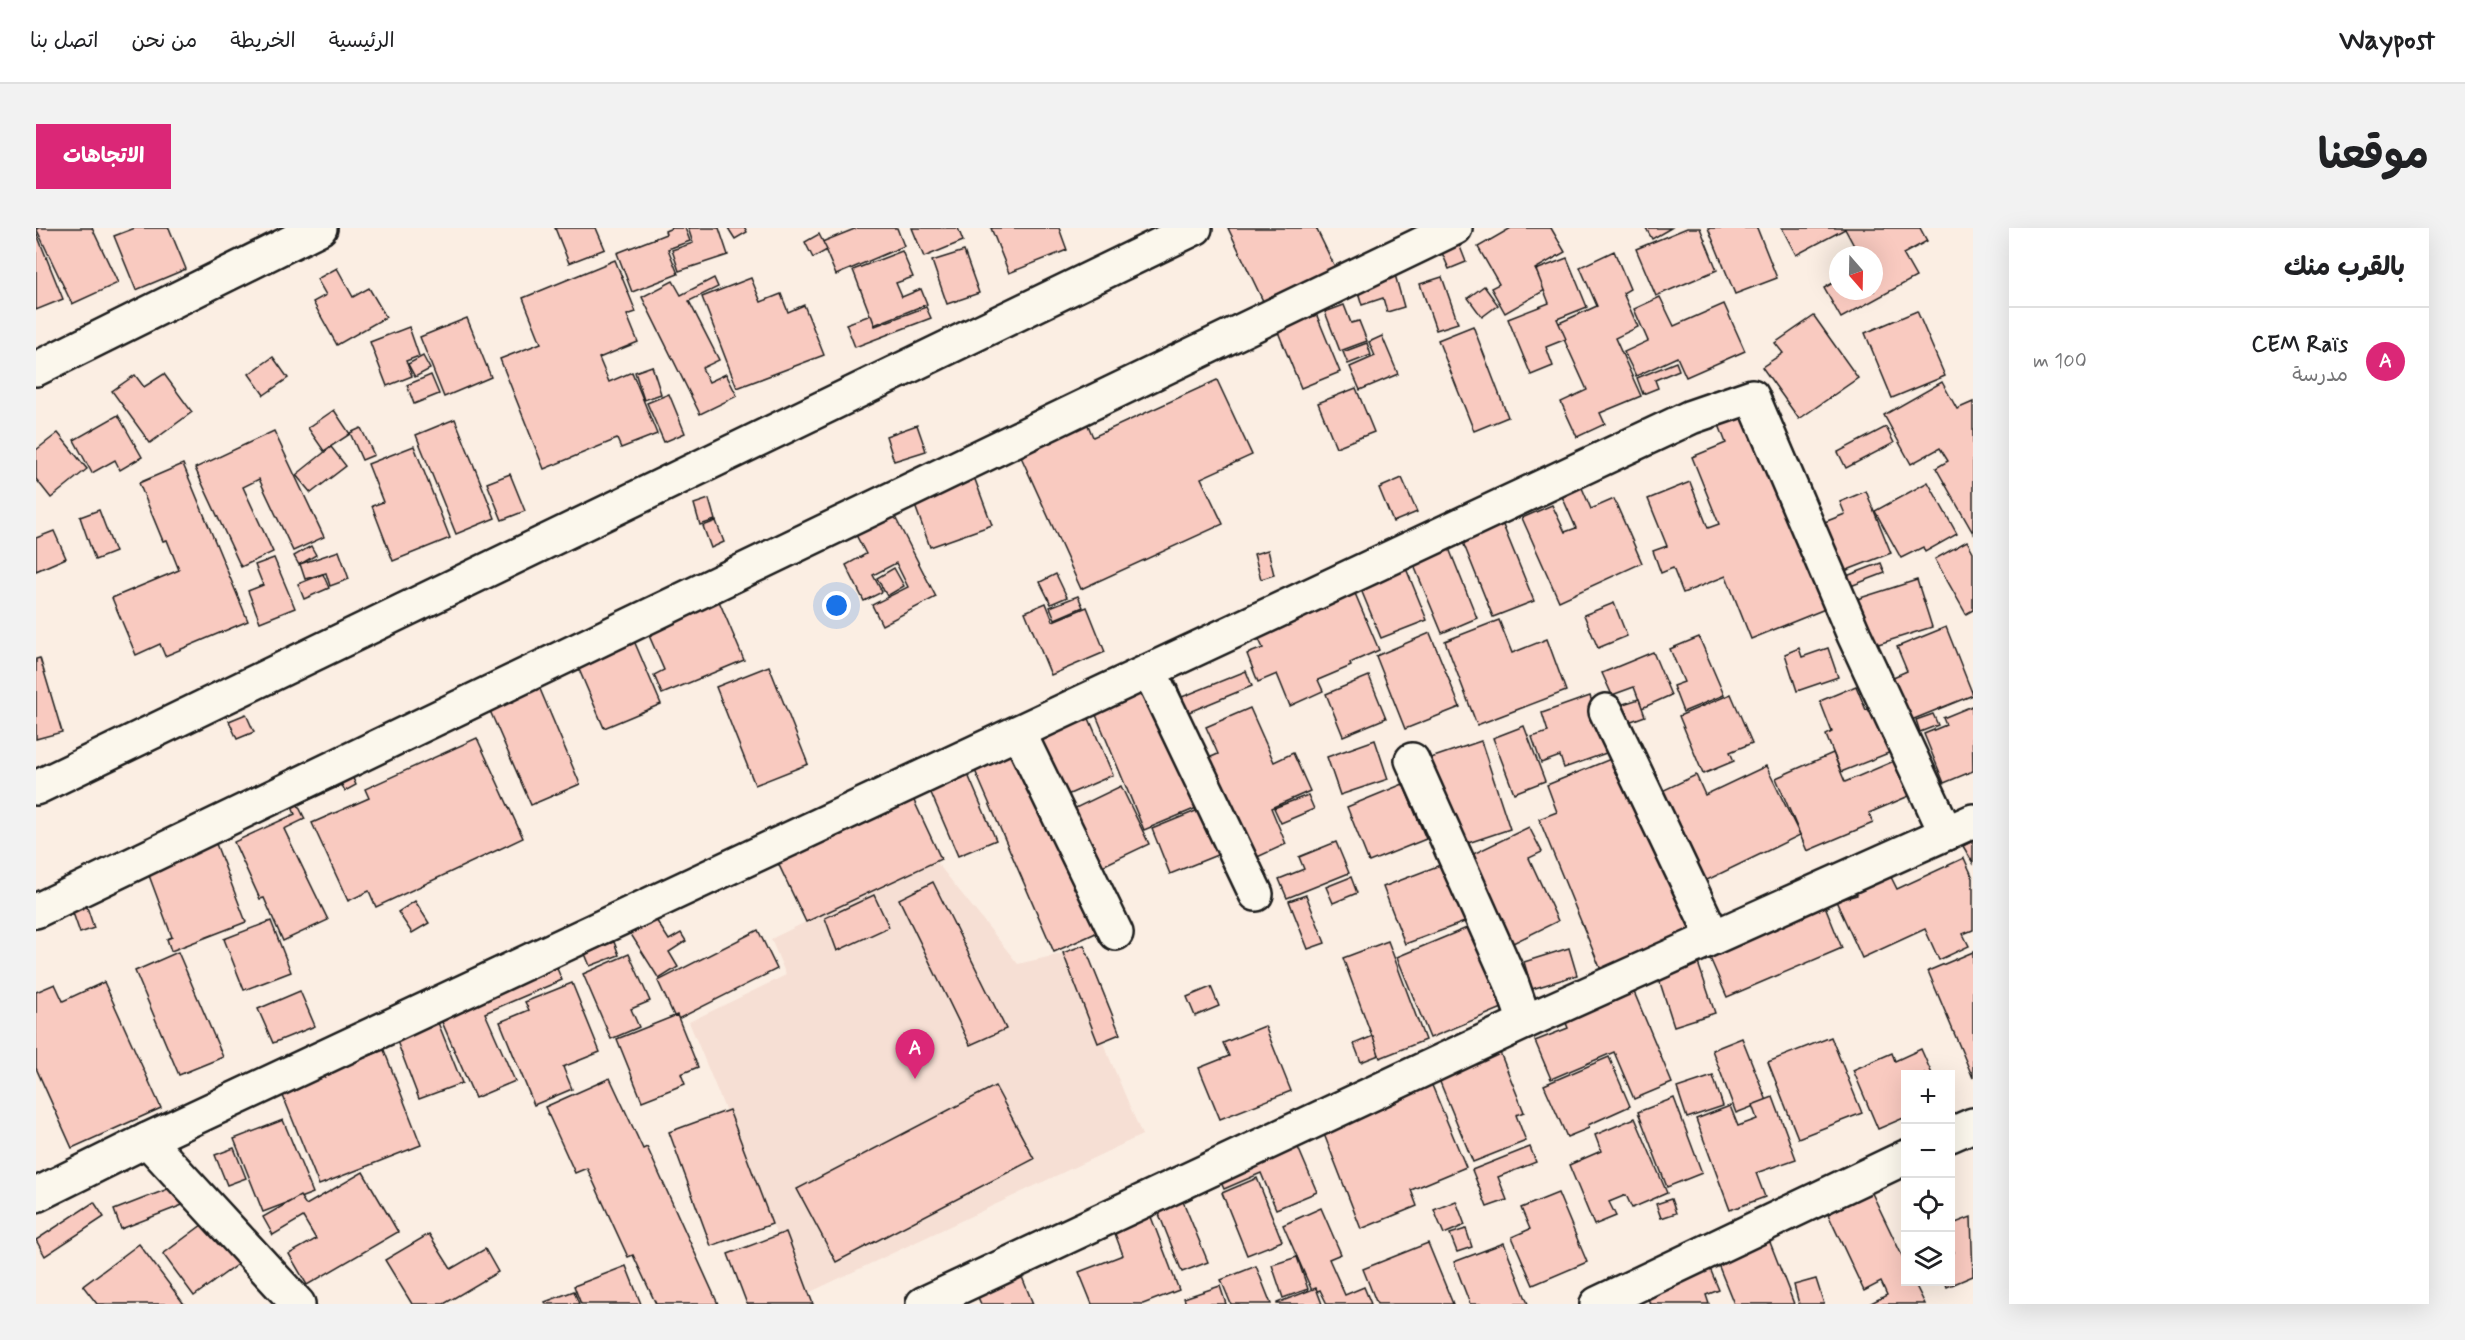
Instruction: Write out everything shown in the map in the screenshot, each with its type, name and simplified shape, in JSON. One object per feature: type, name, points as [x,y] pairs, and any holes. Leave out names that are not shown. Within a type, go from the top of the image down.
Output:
[{"type":"street","points":[[36,369],[320,228]]},
{"type":"street","points":[[36,788],[1195,228]]},
{"type":"street","points":[[36,910],[1455,228]]},
{"type":"street","points":[[36,1194],[1691,417],[1752,396],[1854,635],[1960,827],[1525,1022],[923,1304]]},
{"type":"street","points":[[1150,672],[1256,894]]},
{"type":"street","points":[[1606,711],[1713,936]]},
{"type":"street","points":[[1019,733],[1116,933]]},
{"type":"street","points":[[1412,760],[1511,982],[1525,1022]]},
{"type":"street","points":[[1955,1133],[1973,1125]]},
{"type":"street","points":[[147,1140],[298,1304]]},
{"type":"street","points":[[1597,1304],[1901,1159]]},
{"type":"shaded area","points":[[934,859],[1018,964],[1065,953],[1142,1135],[802,1296],[689,1022],[786,975],[771,939]]},
{"type":"building","points":[[36,228],[92,228],[118,283],[72,304]]},
{"type":"building","points":[[135,228],[169,228],[186,269],[136,290],[114,236]]},
{"type":"building","points":[[555,228],[596,228],[605,249],[569,263]]},
{"type":"building","points":[[672,228],[685,228],[690,241],[668,249],[678,274],[632,292],[617,253],[666,234],[665,231]]},
{"type":"building","points":[[688,228],[719,228],[728,255],[679,271],[672,250],[693,243]]},
{"type":"building","points":[[728,228],[745,228],[747,232],[735,239]]},
{"type":"building","points":[[857,228],[897,228],[904,246],[836,275],[822,242]]},
{"type":"building","points":[[912,228],[958,228],[963,241],[924,257]]},
{"type":"building","points":[[991,228],[1059,228],[1067,250],[1009,273]]},
{"type":"building","points":[[1228,228],[1316,228],[1336,269],[1264,303]]},
{"type":"building","points":[[1511,228],[1551,228],[1565,252],[1535,269],[1547,289],[1505,313],[1491,288],[1499,284],[1478,247]]},
{"type":"building","points":[[1646,228],[1671,228],[1652,239]]},
{"type":"building","points":[[1687,228],[1700,228],[1717,270],[1656,296],[1636,249]]},
{"type":"building","points":[[1708,228],[1757,228],[1777,278],[1735,294]]},
{"type":"building","points":[[1782,228],[1920,228],[1927,241],[1903,254],[1916,277],[1883,295],[1883,246],[1854,246],[1845,229],[1796,255]]},
{"type":"building","points":[[36,232],[63,299],[36,310]]},
{"type":"building","points":[[819,234],[827,250],[813,258],[805,242]]},
{"type":"building","points":[[1457,239],[1466,262],[1449,269],[1439,246]]},
{"type":"building","points":[[902,251],[913,277],[896,283],[902,297],[921,289],[927,304],[874,325],[853,270]]},
{"type":"building","points":[[964,251],[979,293],[947,304],[932,261]]},
{"type":"building","points":[[1614,251],[1630,289],[1623,293],[1638,327],[1615,338],[1641,396],[1600,413],[1605,424],[1577,437],[1561,402],[1587,390],[1557,324],[1597,306],[1580,267]]},
{"type":"building","points":[[1567,258],[1587,307],[1557,319],[1566,339],[1546,347],[1553,366],[1531,375],[1508,319],[1549,303],[1536,270]]},
{"type":"building","points":[[615,260],[636,312],[627,315],[638,342],[599,358],[609,382],[632,372],[657,434],[621,448],[617,439],[544,469],[500,359],[541,343],[523,298]]},
{"type":"building","points":[[337,268],[353,297],[369,288],[386,317],[337,345],[313,302],[326,295],[317,279]]},
{"type":"building","points":[[1394,271],[1404,307],[1387,312],[1383,298],[1362,305],[1355,282]]},
{"type":"building","points":[[1442,277],[1458,323],[1436,330],[1420,284]]},
{"type":"building","points":[[714,278],[718,287],[689,301],[719,360],[702,368],[709,382],[726,374],[737,396],[700,414],[642,297],[673,281],[681,295]]},
{"type":"building","points":[[751,278],[761,302],[781,294],[788,312],[804,305],[824,355],[737,388],[702,297]]},
{"type":"building","points":[[1829,285],[1829,297],[1824,288]]},
{"type":"building","points":[[1484,286],[1498,305],[1482,317],[1468,298]]},
{"type":"building","points":[[1660,297],[1674,326],[1724,304],[1745,351],[1686,377],[1677,357],[1636,376],[1624,352],[1648,341],[1634,309]]},
{"type":"building","points":[[1831,300],[1874,300],[1841,318]]},
{"type":"building","points":[[1344,305],[1351,323],[1359,321],[1367,341],[1340,351],[1325,312]]},
{"type":"building","points":[[926,307],[931,318],[855,347],[846,324],[871,315],[875,326]]},
{"type":"building","points":[[1315,311],[1340,372],[1301,388],[1276,327]]},
{"type":"building","points":[[1917,311],[1945,376],[1892,398],[1865,333]]},
{"type":"building","points":[[1814,316],[1858,378],[1799,419],[1762,367],[1783,353],[1775,343]]},
{"type":"building","points":[[467,318],[491,377],[444,397],[420,337]]},
{"type":"building","points":[[1473,326],[1508,417],[1474,431],[1438,340]]},
{"type":"building","points":[[409,327],[419,356],[406,361],[412,376],[387,386],[370,342]]},
{"type":"building","points":[[1382,336],[1398,374],[1360,390],[1350,367],[1375,356],[1369,342]]},
{"type":"building","points":[[1367,343],[1371,355],[1348,364],[1343,352]]},
{"type":"building","points":[[423,356],[430,369],[415,377],[408,364]]},
{"type":"building","points":[[273,357],[288,378],[264,395],[249,374]]},
{"type":"building","points":[[1676,362],[1679,370],[1655,380],[1658,388],[1643,394],[1637,378]]},
{"type":"building","points":[[652,366],[661,394],[644,400],[635,372]]},
{"type":"building","points":[[164,374],[192,412],[150,443],[112,391],[135,375],[144,387]]},
{"type":"building","points":[[431,375],[439,394],[414,404],[407,385]]},
{"type":"building","points":[[1217,380],[1252,455],[1201,478],[1223,524],[1081,589],[1017,448],[1085,418],[1093,437]]},
{"type":"building","points":[[1942,382],[1957,409],[1973,402],[1973,533],[1936,468],[1948,461],[1940,448],[1911,464],[1884,415]]},
{"type":"building","points":[[1356,388],[1374,432],[1336,447],[1318,403]]},
{"type":"building","points":[[669,394],[685,433],[664,442],[647,403]]},
{"type":"building","points":[[1744,406],[1825,609],[1751,639],[1726,576],[1683,593],[1673,568],[1661,573],[1653,551],[1667,546],[1648,499],[1690,482],[1708,528],[1719,524],[1692,457],[1726,443],[1716,417]]},
{"type":"building","points":[[334,410],[350,434],[324,451],[308,428]]},
{"type":"building","points":[[118,415],[142,457],[120,470],[115,460],[92,473],[74,440]]},
{"type":"building","points":[[455,419],[495,518],[456,534],[416,435]]},
{"type":"building","points":[[917,425],[926,451],[894,461],[886,436]]},
{"type":"building","points":[[1886,427],[1894,443],[1846,468],[1838,452]]},
{"type":"building","points":[[361,428],[374,455],[362,460],[350,433]]},
{"type":"building","points":[[274,431],[324,537],[293,551],[259,479],[243,487],[273,552],[241,567],[195,468]]},
{"type":"building","points":[[58,433],[87,469],[51,498],[36,479],[36,450]]},
{"type":"building","points":[[414,446],[450,538],[393,561],[372,506],[383,502],[368,464]]},
{"type":"building","points":[[331,447],[346,466],[311,493],[296,475]]},
{"type":"building","points":[[183,464],[248,621],[165,656],[160,644],[136,655],[112,598],[179,570],[167,540],[163,541],[139,483]]},
{"type":"building","points":[[510,474],[525,511],[502,520],[487,483]]},
{"type":"building","points":[[1577,476],[1591,509],[1614,499],[1642,563],[1559,601],[1522,518],[1552,505],[1565,532],[1576,528],[1557,485]]},
{"type":"building","points":[[974,477],[992,525],[930,547],[913,500]]},
{"type":"building","points":[[1402,478],[1417,512],[1393,522],[1379,488]]},
{"type":"building","points":[[1928,482],[1957,534],[1925,552],[1923,547],[1901,558],[1875,511]]},
{"type":"building","points":[[1866,491],[1891,553],[1837,574],[1817,525],[1845,514],[1840,502]]},
{"type":"building","points":[[709,499],[715,520],[700,525],[694,504]]},
{"type":"building","points":[[99,510],[115,552],[95,560],[80,517]]},
{"type":"building","points":[[893,513],[936,597],[882,625],[872,605],[908,587],[896,563],[873,575],[882,592],[864,601],[846,565],[866,554],[855,533]]},
{"type":"building","points":[[1498,513],[1534,601],[1493,617],[1458,530]]},
{"type":"building","points":[[716,521],[724,542],[711,548],[703,526]]},
{"type":"building","points":[[54,531],[66,558],[36,571],[36,538]]},
{"type":"building","points":[[1446,541],[1477,618],[1442,633],[1410,556]]},
{"type":"building","points":[[1967,541],[1973,552],[1973,610],[1966,614],[1935,559]]},
{"type":"building","points":[[311,546],[316,555],[299,565],[294,556]]},
{"type":"building","points":[[1268,550],[1274,575],[1261,579],[1254,554]]},
{"type":"building","points":[[339,551],[349,579],[330,586],[326,573],[305,579],[300,564]]},
{"type":"building","points":[[274,558],[295,608],[260,622],[248,591],[263,585],[255,565]]},
{"type":"building","points":[[1403,561],[1427,620],[1381,638],[1357,580]]},
{"type":"building","points":[[1881,563],[1885,573],[1848,587],[1844,577]]},
{"type":"building","points":[[894,568],[904,586],[887,596],[877,578]]},
{"type":"building","points":[[323,574],[329,588],[304,599],[298,584]]},
{"type":"building","points":[[1056,574],[1067,597],[1051,604],[1040,582]]},
{"type":"building","points":[[1917,580],[1932,627],[1872,646],[1857,599]]},
{"type":"building","points":[[1354,591],[1379,650],[1350,663],[1351,666],[1318,680],[1323,691],[1290,706],[1277,674],[1258,682],[1247,654],[1263,648],[1255,631]]},
{"type":"building","points":[[716,594],[744,660],[662,694],[654,675],[664,670],[644,624]]},
{"type":"building","points":[[1078,596],[1083,607],[1055,619],[1050,607]]},
{"type":"building","points":[[1046,603],[1053,621],[1087,607],[1105,652],[1051,675],[1025,612]]},
{"type":"building","points":[[1614,603],[1627,636],[1598,648],[1584,615]]},
{"type":"building","points":[[1499,620],[1512,653],[1547,639],[1566,691],[1477,725],[1445,641]]},
{"type":"building","points":[[1946,627],[1973,695],[1909,721],[1891,678],[1907,671],[1897,647]]},
{"type":"building","points":[[629,629],[661,704],[604,728],[572,653]]},
{"type":"building","points":[[1430,633],[1460,707],[1405,729],[1376,656]]},
{"type":"building","points":[[1699,637],[1724,695],[1683,712],[1673,686],[1684,682],[1670,649]]},
{"type":"building","points":[[1799,648],[1802,657],[1828,648],[1838,677],[1797,691],[1785,654]]},
{"type":"building","points":[[1653,652],[1671,695],[1642,708],[1634,687],[1612,695],[1602,673]]},
{"type":"building","points":[[40,658],[62,732],[36,739],[36,659]]},
{"type":"building","points":[[769,666],[808,764],[755,785],[716,687]]},
{"type":"building","points":[[1246,671],[1252,686],[1177,717],[1165,687],[1176,682],[1182,697]]},
{"type":"building","points":[[1369,676],[1386,718],[1343,736],[1326,694]]},
{"type":"building","points":[[1145,681],[1199,807],[1144,830],[1091,703]]},
{"type":"building","points":[[537,682],[580,784],[531,805],[487,704]]},
{"type":"building","points":[[1856,686],[1866,710],[1877,705],[1896,750],[1841,772],[1826,735],[1832,732],[1820,701]]},
{"type":"building","points":[[1731,694],[1752,743],[1730,752],[1734,761],[1703,774],[1679,716]]},
{"type":"building","points":[[1590,696],[1609,752],[1564,768],[1560,756],[1541,763],[1532,737],[1548,732],[1542,713]]},
{"type":"building","points":[[1639,699],[1645,716],[1623,724],[1617,706]]},
{"type":"building","points":[[1972,706],[1973,771],[1944,783],[1924,734],[1946,725],[1943,718]]},
{"type":"building","points":[[1250,708],[1274,762],[1293,753],[1310,791],[1271,808],[1286,844],[1253,859],[1209,758],[1218,754],[1206,727]]},
{"type":"building","points":[[1085,709],[1113,775],[1058,799],[1030,733]]},
{"type":"building","points":[[246,714],[254,732],[237,739],[229,721]]},
{"type":"building","points":[[1933,714],[1938,725],[1920,732],[1916,720]]},
{"type":"building","points":[[1524,726],[1545,781],[1514,793],[1493,738]]},
{"type":"building","points":[[477,738],[523,838],[376,907],[369,891],[348,901],[312,823],[369,798],[365,789]]},
{"type":"building","points":[[1375,740],[1388,779],[1340,795],[1327,757]]},
{"type":"building","points":[[1481,741],[1510,829],[1456,847],[1428,759]]},
{"type":"building","points":[[1017,747],[1098,932],[1054,952],[973,766]]},
{"type":"building","points":[[1833,753],[1845,782],[1901,758],[1916,793],[1869,813],[1873,823],[1807,851],[1776,778]]},
{"type":"building","points":[[1618,756],[1701,933],[1603,975],[1539,819],[1557,812],[1547,785]]},
{"type":"building","points":[[347,765],[356,785],[345,791],[342,785],[298,805],[305,819],[284,829],[328,920],[283,941],[264,898],[260,899],[234,842],[295,814],[286,793]]},
{"type":"building","points":[[1766,766],[1800,835],[1705,881],[1662,791],[1696,775],[1705,795]]},
{"type":"building","points":[[966,770],[996,840],[958,856],[928,786]]},
{"type":"building","points":[[1403,784],[1426,839],[1369,862],[1347,807]]},
{"type":"building","points":[[1121,786],[1149,844],[1094,870],[1067,812]]},
{"type":"building","points":[[909,790],[941,859],[806,922],[778,863],[829,839],[824,829]]},
{"type":"building","points":[[1308,795],[1314,809],[1281,823],[1274,808]]},
{"type":"building","points":[[1208,806],[1227,851],[1170,874],[1152,829]]},
{"type":"building","points":[[1529,827],[1542,852],[1529,858],[1558,921],[1513,943],[1467,857]]},
{"type":"building","points":[[213,836],[246,922],[171,951],[167,939],[172,937],[144,862]]},
{"type":"building","points":[[1973,841],[1973,863],[1963,846]]},
{"type":"building","points":[[1336,842],[1349,873],[1287,898],[1279,879],[1304,869],[1299,857]]},
{"type":"building","points":[[1964,858],[1973,878],[1973,930],[1963,934],[1969,946],[1939,960],[1925,929],[1862,958],[1836,901],[1857,895],[1854,886],[1891,877],[1897,889]]},
{"type":"building","points":[[1448,862],[1470,920],[1405,944],[1383,887]]},
{"type":"building","points":[[1351,877],[1357,893],[1333,903],[1326,887]]},
{"type":"building","points":[[933,882],[1006,1029],[970,1045],[899,899]]},
{"type":"building","points":[[874,895],[889,927],[837,951],[825,918]]},
{"type":"building","points":[[1306,895],[1325,943],[1308,949],[1289,901]]},
{"type":"building","points":[[85,901],[94,928],[80,933],[71,907]]},
{"type":"building","points":[[415,901],[429,923],[412,933],[398,912]]},
{"type":"building","points":[[1823,901],[1842,948],[1727,997],[1707,951]]},
{"type":"building","points":[[651,912],[669,940],[681,933],[686,941],[669,952],[678,967],[659,979],[627,928]]},
{"type":"building","points":[[271,921],[291,972],[244,990],[224,939]]},
{"type":"building","points":[[1474,925],[1507,1006],[1430,1038],[1397,957]]},
{"type":"building","points":[[758,930],[777,969],[676,1020],[658,981]]},
{"type":"building","points":[[600,937],[604,945],[614,942],[619,955],[590,966],[581,944]]},
{"type":"building","points":[[1388,941],[1425,1040],[1380,1058],[1343,958]]},
{"type":"building","points":[[1084,945],[1120,1034],[1098,1043],[1063,953]]},
{"type":"building","points":[[1569,948],[1577,975],[1532,989],[1524,962]]},
{"type":"building","points":[[178,952],[223,1057],[179,1075],[135,971]]},
{"type":"building","points":[[1973,952],[1973,1078],[1928,971]]},
{"type":"building","points":[[629,954],[650,1001],[631,1009],[639,1027],[611,1039],[583,974]]},
{"type":"building","points":[[552,957],[562,980],[485,1013],[515,1081],[475,1098],[439,1015]]},
{"type":"building","points":[[1696,957],[1715,1013],[1674,1026],[1656,970]]},
{"type":"building","points":[[1629,980],[1672,1083],[1634,1099],[1614,1052],[1551,1079],[1535,1041],[1568,1028],[1560,1008]]},
{"type":"building","points":[[104,982],[161,1108],[72,1148],[36,1068],[36,992],[55,984],[63,1001]]},
{"type":"building","points":[[572,983],[600,1052],[563,1067],[572,1089],[534,1105],[500,1022],[529,1010],[525,1002]]},
{"type":"building","points":[[1211,987],[1219,1006],[1195,1016],[1187,997]]},
{"type":"building","points":[[300,991],[315,1026],[273,1043],[258,1009]]},
{"type":"building","points":[[677,1015],[698,1067],[681,1074],[685,1084],[642,1101],[617,1039]]},
{"type":"building","points":[[437,1020],[462,1083],[419,1099],[395,1036]]},
{"type":"building","points":[[1265,1026],[1291,1091],[1220,1119],[1199,1068],[1229,1056],[1223,1043]]},
{"type":"building","points":[[1373,1036],[1379,1055],[1361,1062],[1354,1044]]},
{"type":"building","points":[[1831,1037],[1862,1113],[1798,1138],[1768,1062]]},
{"type":"building","points":[[1742,1038],[1767,1101],[1736,1113],[1712,1050]]},
{"type":"building","points":[[1497,1045],[1524,1112],[1516,1115],[1526,1141],[1473,1162],[1435,1070]]},
{"type":"building","points":[[1921,1049],[1930,1070],[1901,1070],[1901,1119],[1878,1129],[1853,1070],[1892,1053],[1895,1061]]},
{"type":"building","points":[[384,1050],[421,1145],[319,1185],[281,1091]]},
{"type":"building","points":[[1609,1057],[1630,1106],[1567,1137],[1544,1085]]},
{"type":"building","points":[[1713,1076],[1723,1106],[1687,1118],[1677,1088]]},
{"type":"building","points":[[610,1078],[643,1149],[647,1147],[718,1304],[656,1304],[633,1255],[628,1257],[587,1168],[575,1173],[545,1107]]},
{"type":"building","points":[[1431,1083],[1466,1167],[1411,1190],[1417,1206],[1361,1229],[1322,1129]]},
{"type":"building","points":[[995,1086],[1034,1159],[836,1262],[797,1189]]},
{"type":"building","points":[[1773,1097],[1796,1159],[1756,1173],[1765,1197],[1730,1210],[1696,1119],[1730,1106],[1738,1126],[1757,1119],[1752,1105]]},
{"type":"building","points":[[1674,1098],[1702,1173],[1667,1187],[1638,1112]]},
{"type":"building","points":[[729,1110],[772,1224],[711,1246],[669,1132]]},
{"type":"building","points":[[1635,1118],[1667,1193],[1632,1208],[1626,1195],[1609,1202],[1616,1216],[1594,1225],[1569,1165],[1601,1151],[1595,1135]]},
{"type":"building","points":[[283,1120],[313,1193],[263,1212],[234,1139]]},
{"type":"building","points":[[1294,1138],[1317,1192],[1276,1209],[1261,1173],[1224,1189],[1215,1169]]},
{"type":"building","points":[[1530,1147],[1536,1162],[1498,1177],[1507,1200],[1487,1207],[1472,1170]]},
{"type":"building","points":[[234,1148],[246,1178],[227,1185],[215,1155]]},
{"type":"building","points":[[363,1172],[398,1232],[307,1285],[289,1254],[316,1239],[303,1217],[273,1235],[263,1217],[300,1196],[306,1205]]},
{"type":"building","points":[[1257,1178],[1282,1241],[1247,1255],[1222,1193]]},
{"type":"building","points":[[178,1185],[185,1204],[121,1229],[114,1210]]},
{"type":"building","points":[[1870,1189],[1901,1254],[1901,1286],[1916,1286],[1925,1304],[1869,1304],[1887,1295],[1881,1282],[1864,1291],[1826,1210]]},
{"type":"building","points":[[1558,1193],[1587,1262],[1533,1285],[1512,1237],[1530,1229],[1521,1208]]},
{"type":"building","points":[[1180,1194],[1208,1262],[1182,1272],[1155,1204]]},
{"type":"building","points":[[1671,1199],[1676,1213],[1661,1218],[1656,1204]]},
{"type":"building","points":[[1456,1201],[1465,1225],[1444,1234],[1434,1210]]},
{"type":"building","points":[[94,1202],[104,1217],[45,1256],[36,1240]]},
{"type":"building","points":[[1321,1208],[1341,1254],[1329,1259],[1345,1295],[1364,1287],[1371,1304],[1327,1304],[1320,1290],[1313,1293],[1283,1225]]},
{"type":"building","points":[[1148,1209],[1179,1290],[1143,1304],[1092,1304],[1079,1272],[1123,1255],[1111,1223]]},
{"type":"building","points":[[214,1216],[246,1258],[194,1296],[163,1254]]},
{"type":"building","points":[[1971,1217],[1973,1276],[1955,1284],[1955,1232],[1955,1223]]},
{"type":"building","points":[[1466,1229],[1472,1247],[1457,1252],[1450,1234]]},
{"type":"building","points":[[786,1232],[813,1304],[747,1304],[728,1254]]},
{"type":"building","points":[[1766,1232],[1794,1304],[1734,1304],[1713,1252]]},
{"type":"building","points":[[429,1234],[451,1269],[485,1249],[498,1272],[444,1304],[412,1304],[385,1260]]},
{"type":"building","points":[[1428,1243],[1453,1304],[1377,1304],[1363,1269]]},
{"type":"building","points":[[1504,1243],[1528,1304],[1470,1304],[1454,1262]]},
{"type":"building","points":[[139,1244],[184,1304],[97,1304],[83,1286]]},
{"type":"building","points":[[1297,1257],[1308,1289],[1283,1298],[1272,1265]]},
{"type":"building","points":[[1706,1259],[1719,1290],[1706,1295],[1709,1304],[1650,1304],[1643,1284]]},
{"type":"building","points":[[626,1266],[641,1304],[581,1304],[574,1286]]},
{"type":"building","points":[[1256,1266],[1271,1304],[1231,1304],[1221,1280]]},
{"type":"building","points":[[1022,1277],[1033,1304],[981,1304],[977,1295]]},
{"type":"building","points":[[1816,1279],[1824,1304],[1799,1304],[1794,1285]]},
{"type":"building","points":[[1220,1286],[1226,1304],[1186,1304],[1184,1298]]},
{"type":"building","points":[[1316,1288],[1322,1304],[1277,1304],[1277,1303]]},
{"type":"building","points":[[574,1291],[579,1304],[546,1304],[545,1302]]},
{"type":"place","name":"CEM Raïs","points":[[915,1079]]}]
